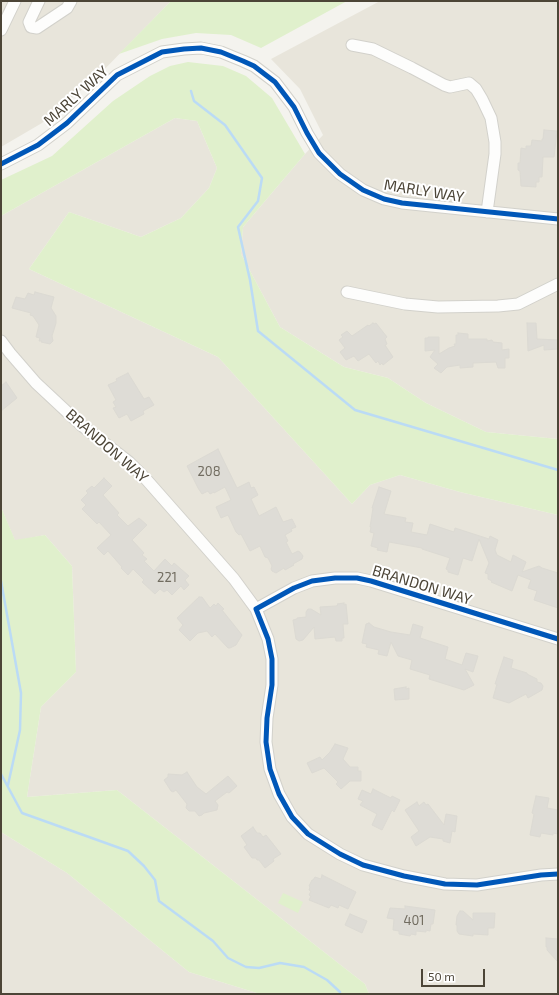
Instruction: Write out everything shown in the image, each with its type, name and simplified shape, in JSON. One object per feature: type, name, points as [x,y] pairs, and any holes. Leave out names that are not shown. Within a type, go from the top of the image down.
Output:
[{"type":"street","points":[[1,30],[15,1]]},
{"type":"street","points":[[38,1],[29,22],[30,27],[37,28],[67,8],[71,1]]},
{"type":"street","points":[[352,45],[373,49],[450,87],[469,83],[482,99],[491,118],[495,154],[487,212]]},
{"type":"street","name":"MARLY WAY","points":[[2,160],[38,145],[67,122],[117,75],[162,52],[201,48],[221,52],[254,66],[275,82],[294,107],[307,133],[320,153],[340,174],[363,190],[384,199],[402,203],[558,219]]},
{"type":"street","points":[[347,292],[405,304],[438,307],[498,306],[518,304],[558,284]]},
{"type":"street","name":"BRANDON WAY","points":[[1,341],[36,383],[81,425],[129,462],[145,478],[234,578],[256,609],[268,638],[272,659],[272,685],[267,718],[266,742],[270,769],[279,794],[288,811],[308,834],[340,854],[363,865],[404,876],[445,884],[477,885],[541,875],[558,874]]},
{"type":"street","name":"BRANDON WAY","points":[[256,609],[294,588],[312,582],[331,578],[357,578],[558,639]]},
{"type":"shaded area","points":[[1,1],[171,1],[98,76],[42,123],[1,147]]},
{"type":"shaded area","points":[[380,1],[558,1],[558,439],[486,432],[426,403],[388,378],[344,367],[280,327],[241,254],[243,227],[323,135],[300,89],[271,59]]},
{"type":"shaded area","points":[[175,118],[197,121],[217,168],[209,188],[181,218],[141,237],[69,212],[29,269],[218,357],[352,504],[370,485],[400,475],[460,492],[558,515],[558,994],[369,994],[365,984],[117,790],[27,797],[41,707],[76,672],[72,566],[45,535],[15,541],[1,507],[1,216]]},
{"type":"shaded area","points":[[1,832],[67,873],[189,972],[260,994],[1,994]]},
{"type":"green space","points":[[171,1],[347,1],[261,48],[231,35],[196,33],[162,39],[119,54]]},
{"type":"green space","points":[[188,62],[223,66],[246,76],[272,98],[305,154],[243,227],[241,254],[280,327],[344,367],[388,378],[426,403],[486,432],[558,439],[558,515],[460,492],[400,475],[370,485],[352,504],[218,357],[29,269],[69,212],[141,237],[181,218],[209,188],[217,168],[197,121],[175,118],[1,216],[1,180],[52,156],[113,101],[150,76],[170,66]]},
{"type":"green space","points":[[1,507],[15,540],[45,535],[72,566],[76,672],[41,707],[27,797],[117,790],[365,984],[369,994],[260,994],[189,972],[67,873],[1,832]]},
{"type":"green space","points":[[283,893],[303,902],[298,913],[278,903]]},
{"type":"building","points":[[544,130],[557,131],[554,157],[543,157],[542,177],[539,177],[539,182],[536,182],[536,187],[521,186],[518,163],[520,163],[521,148],[526,149],[526,146],[531,146],[532,140],[542,141]]},
{"type":"building","points":[[35,292],[54,297],[51,308],[56,316],[56,323],[52,336],[53,341],[50,344],[39,341],[40,338],[36,337],[39,325],[33,316],[30,315],[31,313],[12,308],[16,297],[25,299],[28,293],[34,295]]},
{"type":"building","points":[[373,323],[376,323],[387,337],[385,339],[387,344],[385,345],[393,357],[383,365],[382,363],[380,365],[378,361],[376,363],[369,354],[358,361],[354,356],[346,360],[340,352],[345,348],[339,340],[343,337],[341,335],[347,331],[352,336]]},
{"type":"building","points":[[527,323],[536,323],[537,339],[558,340],[558,349],[544,350],[544,345],[528,351]]},
{"type":"building","points":[[458,333],[468,334],[468,339],[487,339],[487,341],[492,340],[493,342],[502,343],[502,350],[509,349],[509,358],[505,358],[505,368],[498,368],[496,362],[473,363],[473,367],[460,368],[460,365],[447,367],[441,373],[434,368],[438,364],[430,357],[435,350],[425,351],[425,338],[439,337],[439,354],[455,346],[456,335],[458,335]]},
{"type":"building","points":[[128,373],[144,399],[149,397],[154,405],[143,411],[144,414],[131,421],[127,414],[119,418],[113,408],[116,407],[113,402],[116,400],[108,385],[117,381],[116,379]]},
{"type":"building","points":[[6,382],[17,398],[1,411],[1,386]]},
{"type":"building","points":[[218,449],[237,488],[249,482],[251,488],[254,487],[258,495],[251,499],[259,516],[276,507],[283,522],[292,519],[296,527],[291,529],[292,531],[285,535],[288,541],[286,542],[292,554],[298,551],[303,556],[302,559],[293,564],[294,565],[285,570],[284,568],[276,573],[272,571],[272,566],[268,558],[265,557],[260,546],[250,551],[241,534],[239,535],[236,532],[228,515],[221,518],[216,507],[231,500],[225,487],[210,494],[208,491],[202,494],[198,488],[187,466]]},
{"type":"building","points":[[104,478],[112,486],[103,495],[119,513],[117,515],[128,526],[139,518],[147,525],[132,540],[144,553],[142,555],[147,559],[144,561],[154,571],[165,559],[172,566],[174,563],[189,576],[185,580],[189,585],[184,590],[181,586],[172,595],[167,590],[164,592],[160,589],[155,594],[142,582],[144,580],[133,569],[128,575],[108,551],[104,555],[97,548],[111,535],[99,522],[97,524],[82,509],[86,505],[81,500],[88,493],[86,491],[92,486],[94,488]]},
{"type":"building","points":[[379,487],[391,491],[384,514],[406,518],[405,522],[413,523],[411,532],[427,535],[430,524],[454,532],[455,528],[489,539],[490,536],[498,540],[495,550],[497,555],[511,562],[513,555],[526,562],[522,572],[539,566],[558,573],[558,608],[534,600],[537,591],[528,588],[531,580],[518,575],[512,591],[491,582],[492,581],[488,579],[488,574],[485,573],[489,563],[479,539],[472,561],[463,558],[458,575],[448,572],[446,569],[450,558],[422,548],[389,542],[387,552],[377,550],[378,548],[371,546],[374,533],[370,532],[372,508]]},
{"type":"building","points":[[199,597],[202,597],[210,608],[214,604],[216,606],[218,603],[224,609],[222,610],[242,635],[236,645],[228,648],[215,634],[212,637],[207,631],[198,633],[190,641],[179,630],[183,625],[177,618]]},
{"type":"building","points":[[344,603],[344,605],[346,604],[348,624],[343,624],[344,638],[342,638],[342,641],[336,641],[335,637],[315,639],[314,627],[303,640],[299,641],[296,639],[293,620],[306,617],[306,612],[308,609],[311,609],[321,615],[320,607],[336,606],[338,605],[337,604]]},
{"type":"building","points":[[369,623],[374,627],[391,632],[410,635],[413,624],[423,627],[420,638],[448,647],[445,659],[462,665],[466,653],[478,656],[473,672],[465,669],[474,685],[464,690],[429,679],[430,675],[410,669],[412,660],[398,656],[391,642],[387,656],[378,654],[379,650],[366,647],[367,644],[362,643],[366,624]]},
{"type":"building","points":[[504,657],[513,660],[511,668],[527,673],[537,679],[537,682],[541,683],[543,686],[542,690],[528,698],[526,694],[509,703],[493,698],[497,684],[495,684]]},
{"type":"building","points":[[406,687],[406,689],[409,688],[409,699],[395,700],[394,689]]},
{"type":"building","points":[[335,744],[348,748],[343,759],[350,767],[358,767],[358,771],[361,771],[361,781],[350,781],[341,789],[336,784],[338,782],[324,768],[312,773],[307,763],[320,757],[322,760]]},
{"type":"building","points":[[187,772],[197,787],[206,794],[228,776],[237,786],[229,793],[227,792],[215,801],[218,805],[217,810],[204,813],[199,816],[195,811],[189,811],[186,808],[187,804],[176,790],[173,792],[171,791],[164,780],[168,777],[168,774],[182,775]]},
{"type":"building","points":[[373,789],[391,798],[392,796],[400,800],[394,812],[392,810],[382,830],[372,825],[377,814],[360,805],[363,801],[358,799],[362,790],[371,794]]},
{"type":"building","points":[[536,796],[549,798],[547,808],[558,810],[558,834],[553,833],[553,835],[541,833],[540,837],[530,835],[534,814],[532,813]]},
{"type":"building","points":[[417,802],[419,806],[424,802],[426,805],[428,804],[444,825],[446,814],[457,816],[455,832],[452,831],[450,843],[443,841],[443,839],[430,837],[416,846],[411,837],[419,831],[405,810]]},
{"type":"building","points":[[253,827],[257,833],[260,833],[263,837],[266,835],[281,854],[273,859],[274,861],[265,868],[259,860],[252,858],[244,847],[247,845],[241,836]]},
{"type":"building","points":[[322,875],[356,892],[348,909],[339,905],[338,908],[331,905],[329,908],[309,900],[311,891],[309,890],[309,886],[312,880],[315,877],[321,879]]},
{"type":"building","points":[[405,906],[435,910],[433,924],[431,924],[430,931],[416,931],[416,935],[411,934],[410,936],[399,934],[399,931],[393,930],[394,919],[387,918],[390,908],[405,909]]},
{"type":"building","points":[[460,911],[463,911],[473,920],[473,913],[495,913],[494,928],[488,928],[488,935],[473,934],[473,936],[459,934],[456,925],[457,916]]},
{"type":"building","points":[[350,914],[367,921],[362,933],[345,925]]},
{"type":"building","points":[[546,938],[558,939],[558,962],[547,950]]},
{"type":"waterway","points":[[191,91],[194,101],[225,125],[262,178],[258,201],[238,227],[250,280],[258,331],[355,410],[558,470]]},
{"type":"waterway","points":[[1,581],[21,693],[20,730],[8,785]]},
{"type":"waterway","points":[[1,774],[22,813],[128,851],[144,866],[155,880],[159,901],[213,941],[228,958],[246,967],[259,968],[280,963],[304,967],[327,980],[340,992],[340,994]]},
{"type":"cycle path","points":[[1,164],[38,145],[67,123],[117,75],[162,52],[201,48],[221,52],[254,66],[275,82],[294,107],[319,153],[340,174],[363,190],[384,199],[402,203],[558,219]]},
{"type":"cycle path","points":[[558,639],[357,578],[335,578],[312,581],[294,588],[256,609],[268,639],[272,659],[272,685],[267,718],[266,742],[270,769],[279,794],[292,817],[308,834],[340,854],[363,865],[404,876],[445,884],[477,885],[541,875],[558,874]]}]
